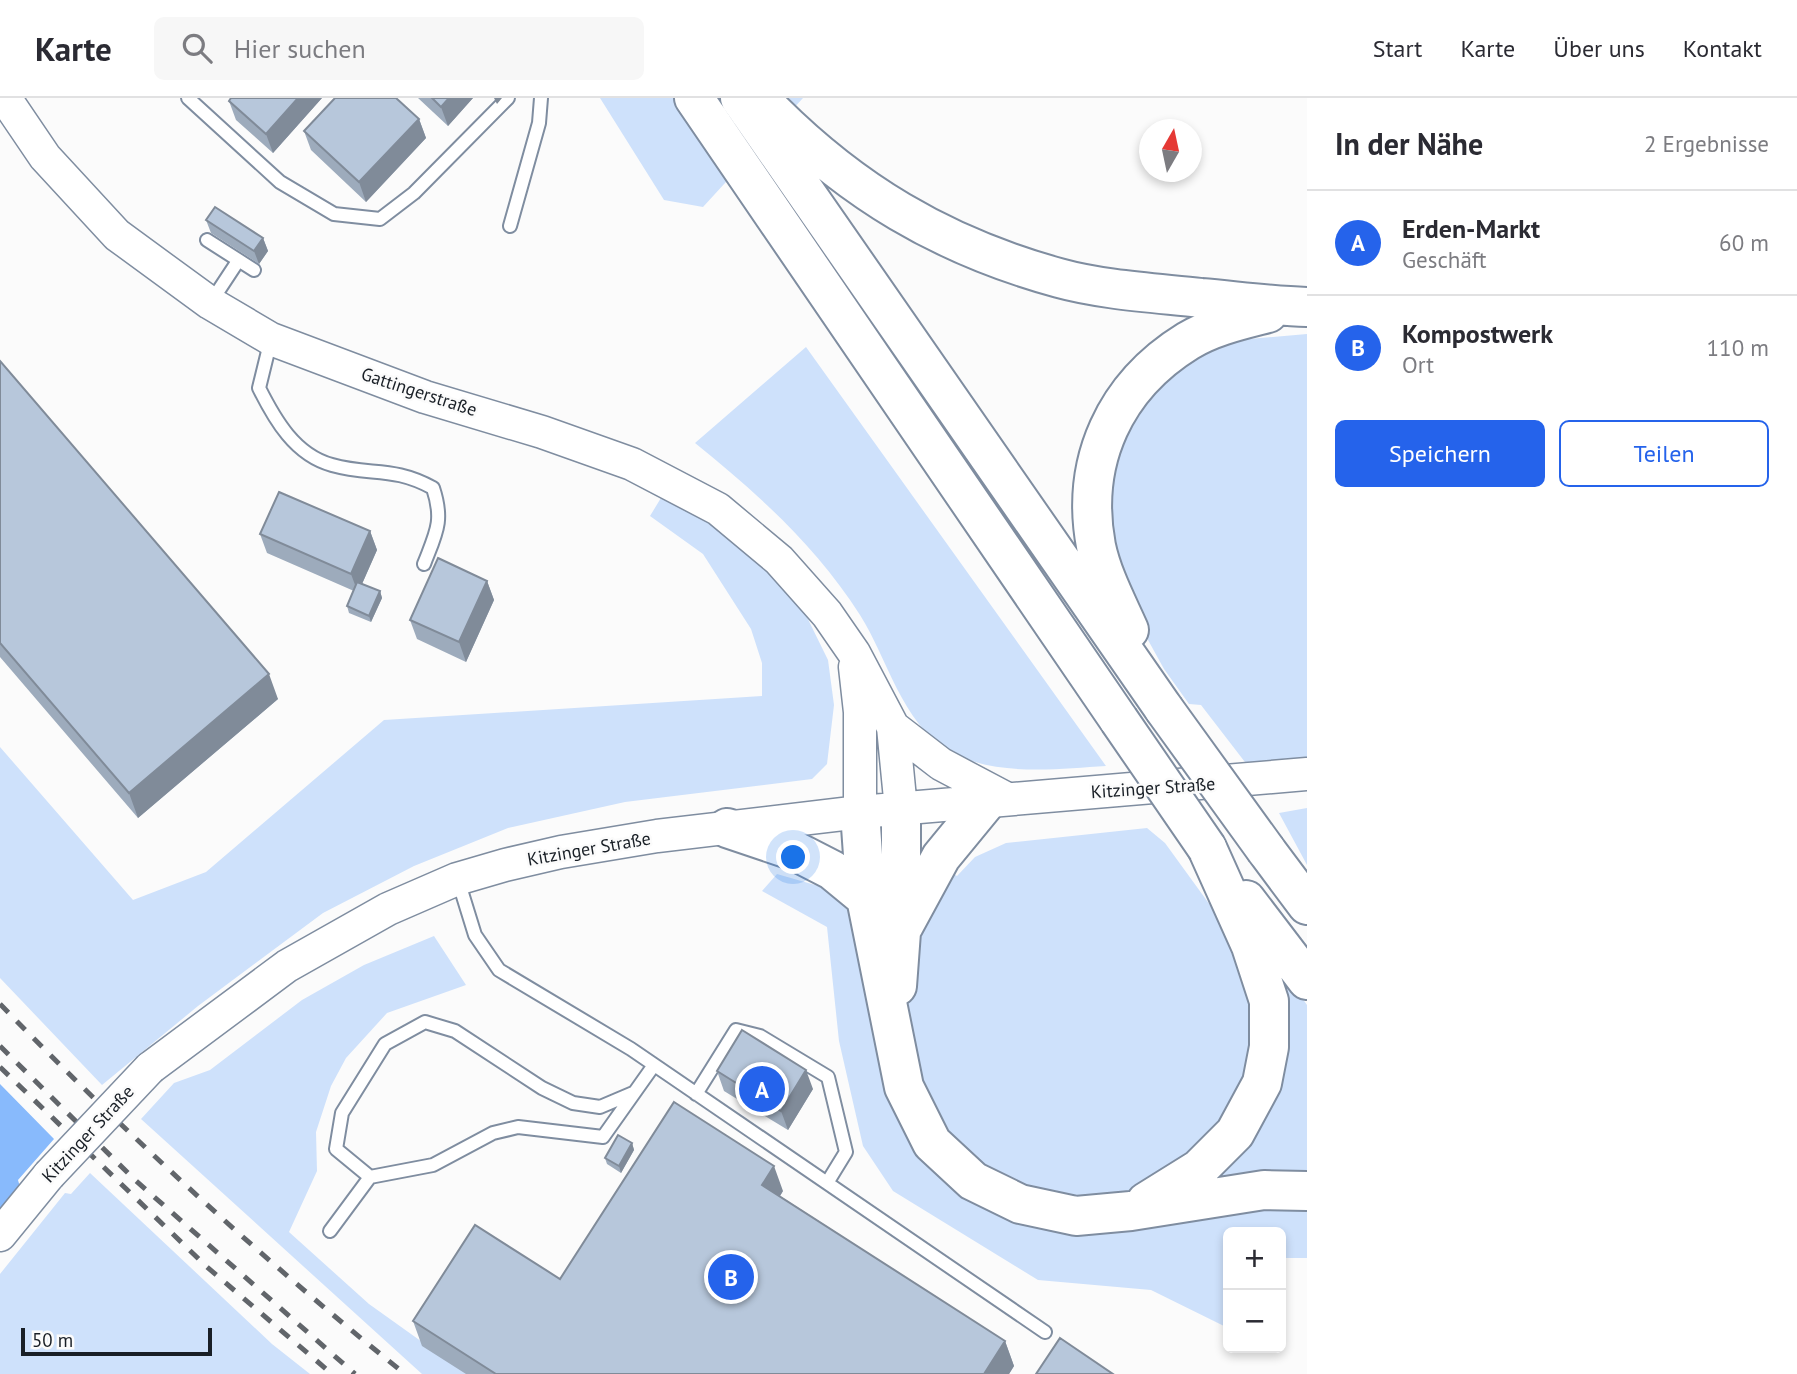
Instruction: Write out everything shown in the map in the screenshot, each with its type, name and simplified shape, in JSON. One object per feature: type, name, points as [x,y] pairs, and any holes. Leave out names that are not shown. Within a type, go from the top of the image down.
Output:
[{"type":"highway","points":[[694,98],[1207,848],[1307,980]]},
{"type":"highway","points":[[740,98],[1164,709],[1307,905]]},
{"type":"highway","points":[[759,98],[798,138],[892,209],[964,246],[1061,279],[1174,295],[1299,307]]},
{"type":"highway","points":[[1164,709],[1104,573],[1096,545],[1095,466],[1104,433],[1123,400],[1153,369],[1188,342],[1224,324],[1299,307]]},
{"type":"highway","points":[[901,932],[941,857],[997,800]]},
{"type":"highway","points":[[894,1034],[901,932],[901,809]]},
{"type":"highway","points":[[860,812],[866,898],[904,1087],[932,1143],[973,1181],[1020,1204],[1076,1216],[1131,1211],[1264,1190],[1307,1191]]},
{"type":"highway","points":[[727,828],[795,851],[832,870],[866,898]]},
{"type":"highway","points":[[1131,1211],[1208,1160],[1235,1133],[1262,1083],[1269,1047],[1269,1001],[1251,946],[1207,848]]},
{"type":"street","name":"Gattingerstraße","points":[[5,98],[46,157],[117,235],[211,303],[271,338],[425,397],[542,432],[632,464],[718,509],[779,560],[827,614],[853,653],[893,727],[901,809]]},
{"type":"street","name":"Gattingerstraße","points":[[853,653],[860,712],[860,812]]},
{"type":"street","points":[[893,727],[941,764],[997,800]]},
{"type":"street","name":"Kitzinger Straße","points":[[0,1235],[49,1175],[149,1068],[287,966],[388,909],[457,879],[561,852],[727,828],[860,812],[1307,774]]},
{"type":"lane","points":[[188,98],[281,182],[334,214],[380,219],[414,193],[508,98]]},
{"type":"lane","points":[[510,226],[539,123],[541,98]]},
{"type":"lane","points":[[207,240],[254,270]]},
{"type":"lane","points":[[211,303],[238,261]]},
{"type":"lane","points":[[271,338],[258,388],[277,424],[304,451],[332,465],[410,475],[433,488],[441,511],[424,564]]},
{"type":"lane","points":[[457,879],[475,935],[499,970],[654,1065],[1045,1332]]},
{"type":"lane","points":[[370,1177],[336,1149],[342,1113],[385,1044],[425,1022],[455,1031],[542,1088],[573,1103],[600,1107],[633,1093]]},
{"type":"lane","points":[[696,1094],[736,1030],[760,1036],[828,1077],[846,1152],[827,1183]]},
{"type":"lane","points":[[330,1231],[370,1177],[433,1165],[493,1133],[518,1127],[603,1137],[654,1065]]},
{"type":"shaded area","points":[[600,98],[803,98],[703,207],[664,200]]},
{"type":"shaded area","points":[[1307,334],[1307,764],[1248,766],[1201,705],[1189,704],[1164,669],[1116,582],[1099,492],[1129,408],[1194,354],[1237,340]]},
{"type":"shaded area","points":[[806,347],[1106,766],[1026,769],[986,765],[949,751],[933,739],[907,707],[870,632],[825,566],[785,522],[695,443]]},
{"type":"shaded area","points":[[667,488],[772,566],[802,607],[828,660],[834,705],[827,764],[812,779],[625,802],[508,828],[414,866],[323,913],[198,1006],[102,1085],[0,978],[0,747],[133,900],[206,872],[384,720],[762,696],[762,663],[751,629],[703,554],[650,516]]},
{"type":"shaded area","points":[[1307,808],[1307,865],[1279,813]]},
{"type":"shaded area","points":[[1147,828],[1165,843],[1218,916],[1254,994],[1251,1070],[1205,1148],[1134,1190],[1104,1197],[1071,1199],[1040,1192],[978,1165],[949,1137],[927,1107],[907,1028],[909,987],[920,920],[945,869],[957,876],[975,857],[1006,843]]},
{"type":"shaded area","points":[[777,874],[822,887],[827,882],[854,909],[890,1092],[1010,1217],[1307,1202],[1307,1258],[1286,1258],[1286,1227],[1223,1227],[1223,1326],[1151,1290],[1038,1280],[893,1191],[863,1146],[839,1041],[827,927],[762,891]]},
{"type":"shaded area","points":[[434,936],[466,985],[387,1013],[346,1058],[331,1086],[316,1132],[317,1171],[289,1232],[369,1304],[467,1374],[422,1374],[141,1119],[174,1083],[210,1070],[302,1000],[364,965]]},
{"type":"shaded area","points":[[1267,948],[1307,1005],[1307,1184],[1167,1199],[1238,1136]]},
{"type":"shaded area","points":[[0,1084],[54,1139],[18,1180],[20,1187],[0,1211]]},
{"type":"shaded area","points":[[90,1173],[272,1344],[310,1374],[0,1374],[0,1274],[65,1193],[71,1194]]},
{"type":"building","points":[[231,98],[298,98],[266,134],[229,101]]},
{"type":"building","points":[[335,98],[396,98],[419,119],[359,182],[304,131]]},
{"type":"building","points":[[432,98],[449,98],[441,107]]},
{"type":"building","points":[[215,207],[263,238],[254,251],[206,220]]},
{"type":"building","points":[[0,361],[269,674],[129,793],[0,643]]},
{"type":"building","points":[[279,492],[370,531],[351,574],[260,534]]},
{"type":"building","points":[[438,558],[487,581],[459,642],[410,620]]},
{"type":"building","points":[[357,582],[380,591],[369,616],[347,606]]},
{"type":"building","points":[[742,1030],[806,1070],[781,1111],[717,1071]]},
{"type":"building","points":[[674,1102],[774,1166],[762,1185],[1005,1341],[984,1374],[496,1374],[413,1321],[475,1225],[560,1279]]},
{"type":"building","points":[[618,1135],[632,1143],[619,1166],[605,1158]]},
{"type":"building","points":[[1060,1338],[1113,1374],[1036,1374]]},
{"type":"railway","points":[[0,1004],[97,1101],[197,1195],[300,1287],[405,1374]]},
{"type":"railway","points":[[0,1046],[135,1180],[355,1374]]},
{"type":"railway","points":[[0,1067],[207,1267],[332,1374]]},
{"type":"place","name":"Erden-Markt","points":[[762,1089]]},
{"type":"place","name":"Kompostwerk","points":[[731,1277]]}]
